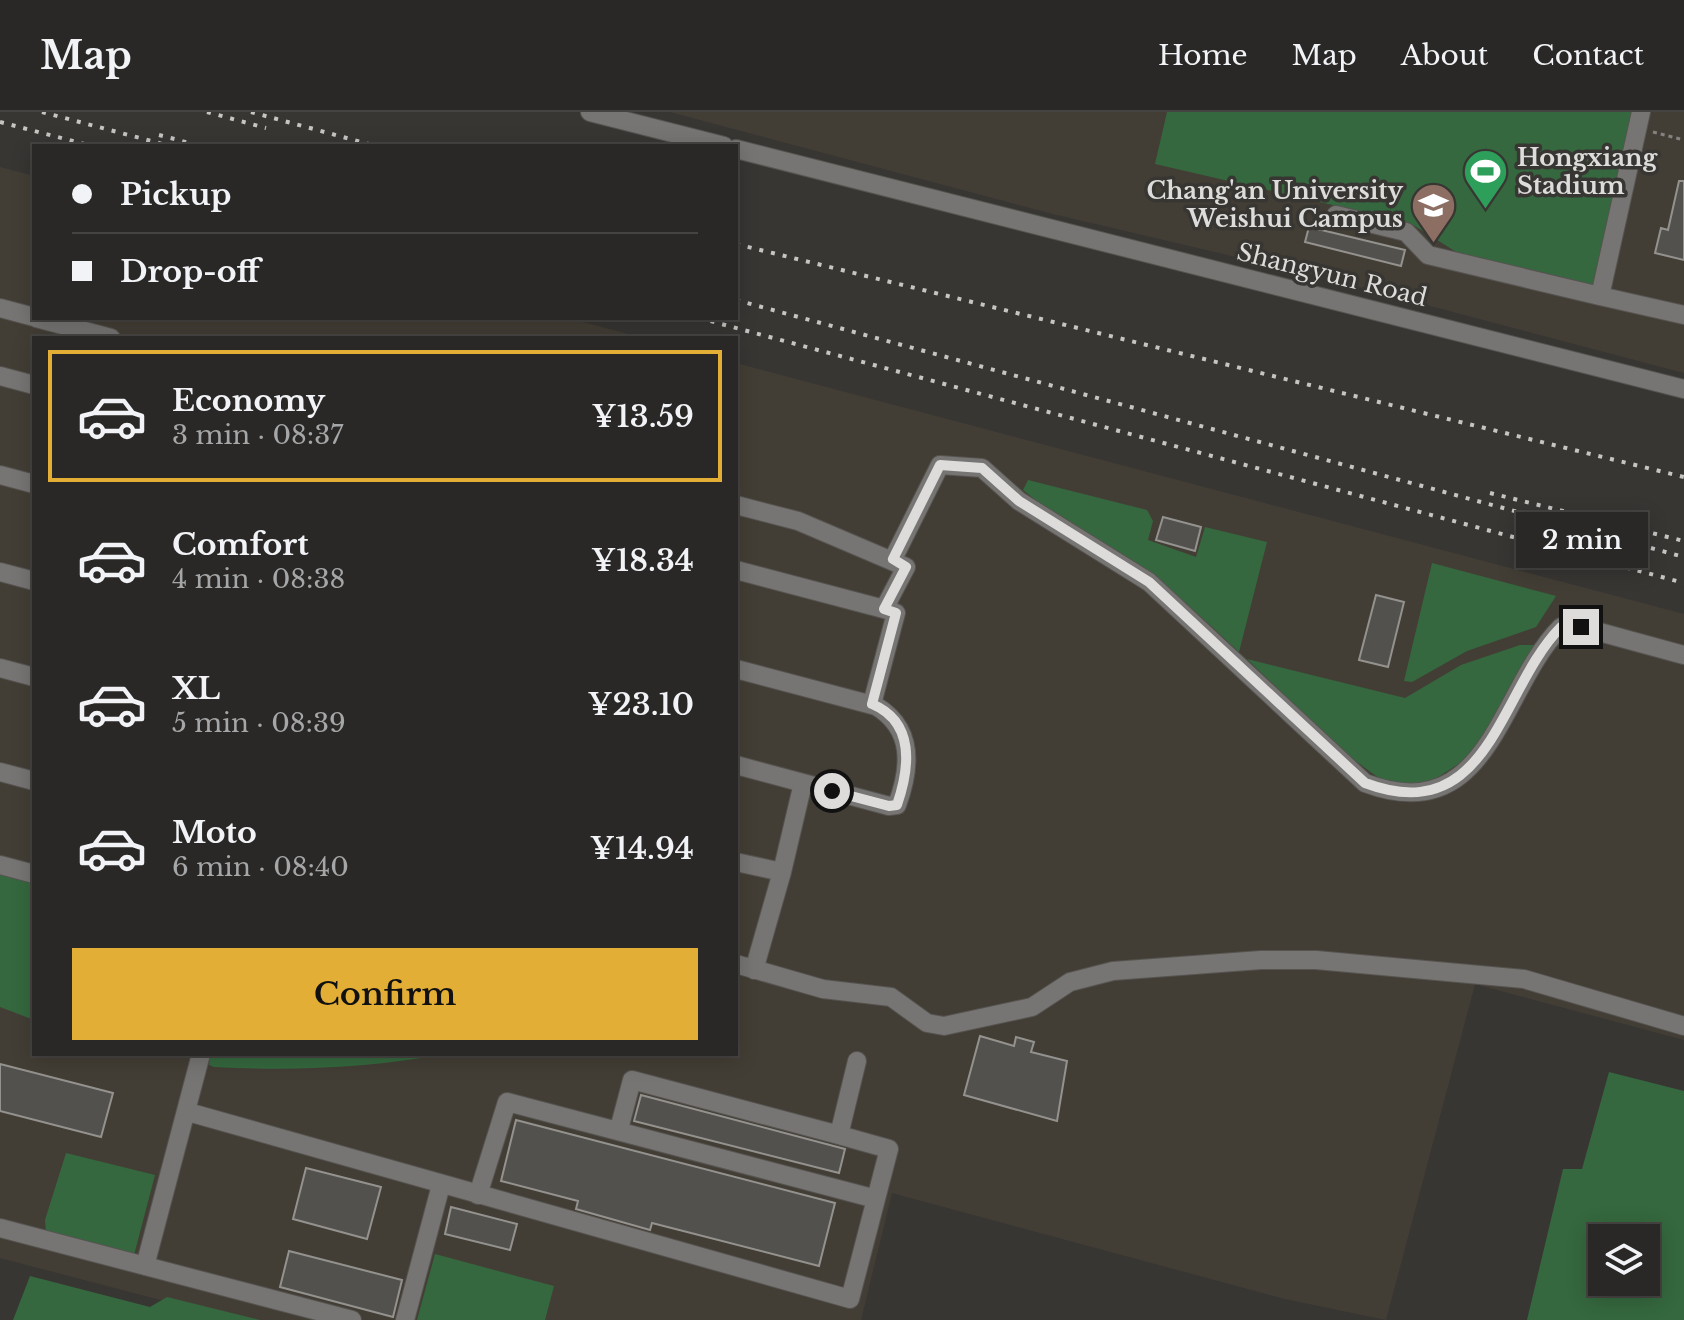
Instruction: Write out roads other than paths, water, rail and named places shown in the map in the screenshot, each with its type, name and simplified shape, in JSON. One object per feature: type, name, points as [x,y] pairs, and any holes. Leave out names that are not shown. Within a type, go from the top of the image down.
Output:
[{"type":"street","points":[[590,112],[716,144]]},
{"type":"street","points":[[1600,296],[1639,120]]},
{"type":"street","name":"Shangyun Road","points":[[738,150],[1684,389]]},
{"type":"street","points":[[1336,215],[1406,232],[1428,255],[1684,315]]},
{"type":"street","points":[[0,308],[32,317]]},
{"type":"street","points":[[43,320],[103,336]]},
{"type":"street","points":[[0,376],[32,384]]},
{"type":"street","points":[[893,559],[940,465],[982,468],[1019,501],[1149,582],[1365,783],[1387,792],[1412,793],[1437,787],[1473,765],[1503,723],[1549,639],[1561,627],[1581,627],[1684,655]]},
{"type":"street","points":[[0,475],[32,483]]},
{"type":"street","points":[[738,506],[798,521],[906,567],[884,609]]},
{"type":"street","points":[[738,571],[896,613],[872,704]]},
{"type":"street","points":[[0,572],[32,580]]},
{"type":"street","points":[[0,668],[32,676]]},
{"type":"street","points":[[738,670],[872,704],[896,718],[904,734],[905,772],[897,805],[738,766]]},
{"type":"street","points":[[0,772],[32,780]]},
{"type":"street","points":[[803,783],[782,872],[745,967],[823,989],[891,997],[927,1023],[944,1026],[1032,1007],[1070,982],[1113,971],[1261,960],[1316,960],[1524,979],[1684,1026]]},
{"type":"street","points":[[738,862],[782,872]]},
{"type":"street","points":[[0,865],[32,873]]},
{"type":"street","points":[[145,1266],[201,1056]]},
{"type":"street","points":[[839,1135],[857,1061]]},
{"type":"street","points":[[188,1112],[850,1299],[889,1149],[632,1080],[619,1129]]},
{"type":"street","points":[[478,1195],[507,1102],[876,1199]]},
{"type":"street","points":[[405,1320],[441,1185]]},
{"type":"street","points":[[0,1228],[352,1320]]},
{"type":"railway","points":[[42,112],[162,144]]},
{"type":"railway","points":[[207,112],[266,128]]},
{"type":"railway","points":[[251,112],[369,144]]},
{"type":"railway","points":[[0,122],[84,144]]},
{"type":"railway","points":[[159,135],[193,144]]},
{"type":"railway","points":[[738,244],[1684,477]]},
{"type":"railway","points":[[738,301],[1684,557]]},
{"type":"railway","points":[[706,320],[1684,583]]},
{"type":"railway","points":[[1490,493],[1684,541]]},
{"type":"place","name":"Hongxiang Stadium","points":[[1486,211]]},
{"type":"place","name":"Chang'an University Weishui Campus","points":[[1434,244]]}]
